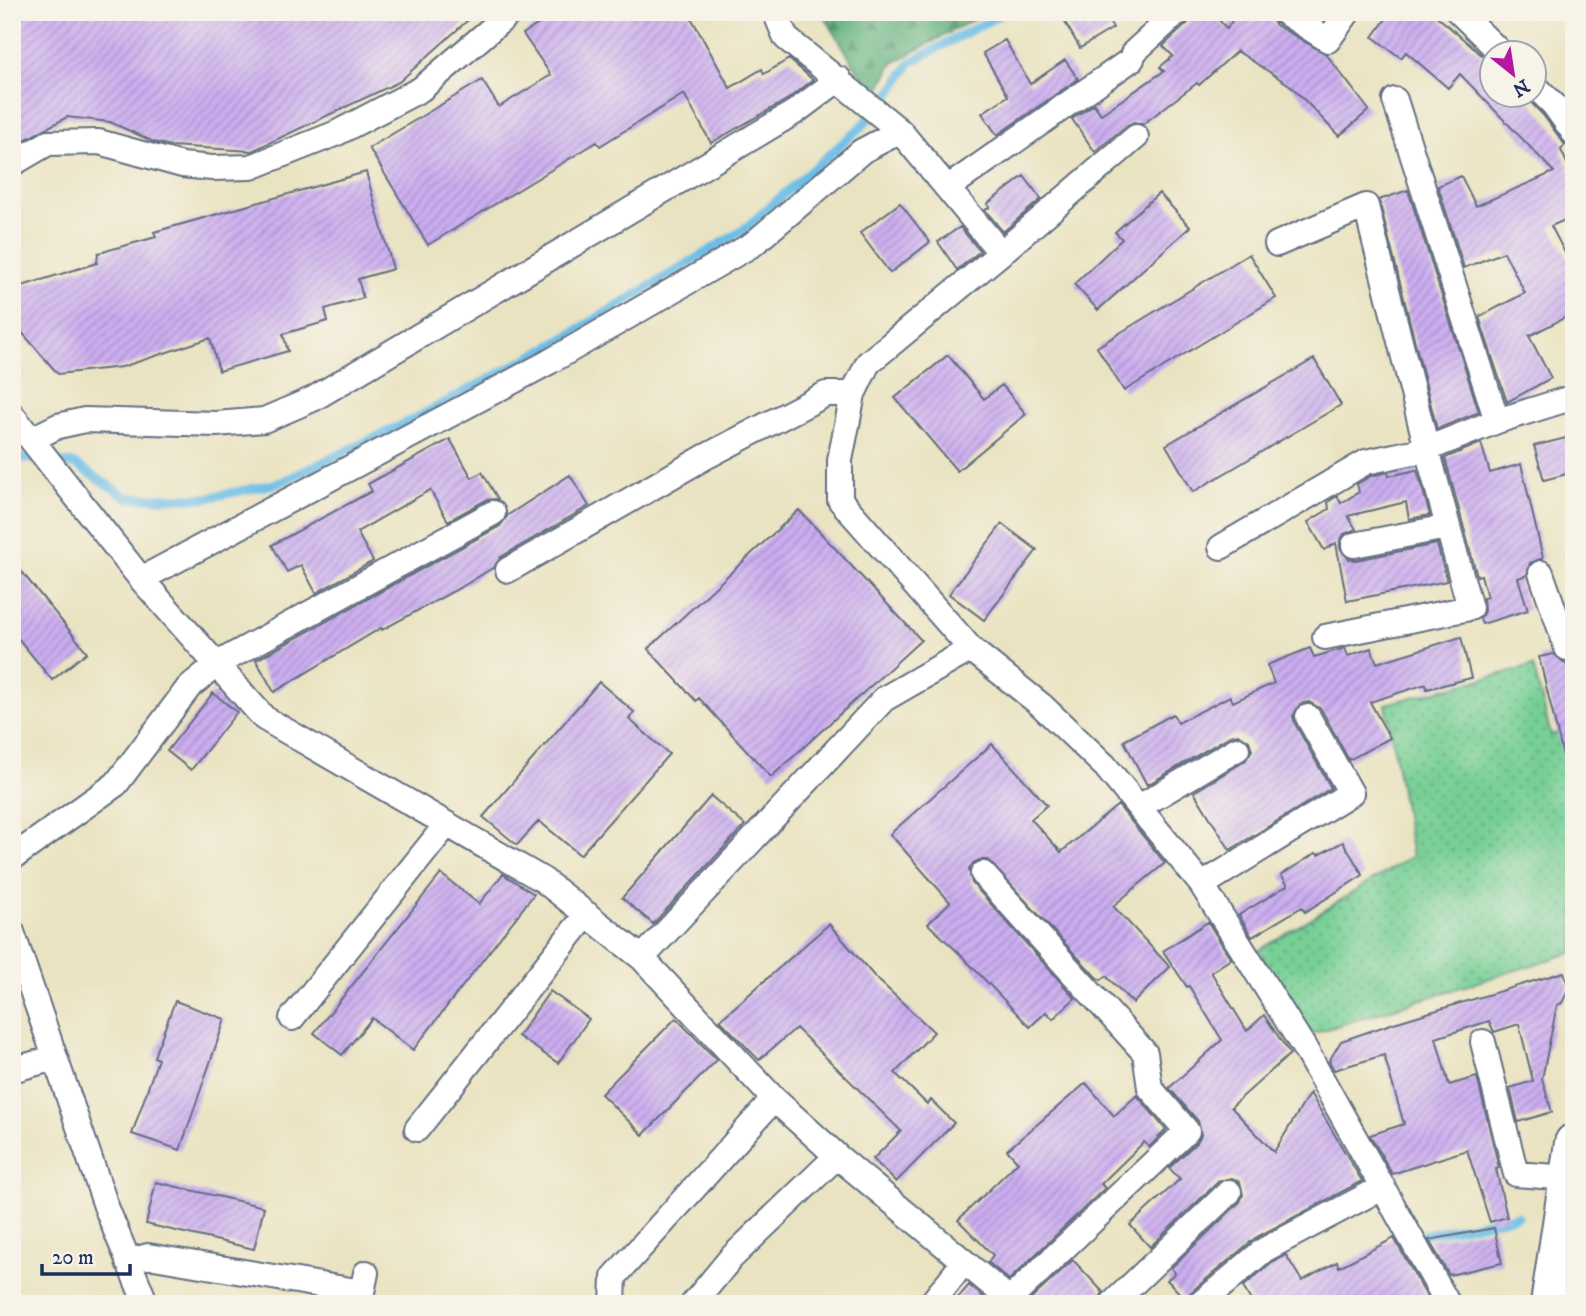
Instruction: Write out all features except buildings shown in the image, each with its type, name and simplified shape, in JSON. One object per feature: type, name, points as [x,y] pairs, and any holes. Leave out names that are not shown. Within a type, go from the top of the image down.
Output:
[{"type":"main road","points":[[1550,1304],[1570,1180]]},
{"type":"street","points":[[12,164],[48,143],[99,142],[182,166],[251,167],[337,133],[421,89],[511,12]]},
{"type":"street","points":[[775,12],[786,38],[900,131],[1001,253]]},
{"type":"street","points":[[949,187],[1132,59],[1133,53],[1178,12]]},
{"type":"street","points":[[1284,12],[1328,40],[1348,12]]},
{"type":"street","points":[[1459,12],[1486,38]]},
{"type":"street","points":[[34,442],[58,426],[85,420],[216,424],[264,420],[313,399],[795,112],[847,86]]},
{"type":"street","points":[[1548,99],[1574,132]]},
{"type":"street","points":[[1395,100],[1497,421]]},
{"type":"street","points":[[141,579],[537,368],[753,244],[862,151],[900,131]]},
{"type":"street","points":[[1136,137],[868,363],[853,394],[840,460],[840,500],[971,649],[1041,705],[1105,766],[1202,885],[1305,1049],[1448,1304]]},
{"type":"street","points":[[1277,244],[1366,206],[1469,608],[1325,638]]},
{"type":"street","points":[[508,570],[705,457],[826,394],[853,394]]},
{"type":"street","points":[[1221,547],[1366,462],[1427,449],[1497,421],[1574,397]]},
{"type":"street","points":[[12,415],[141,579],[264,718],[543,880],[587,914],[642,958],[774,1099],[837,1156],[1013,1301],[1187,1131],[1150,1088],[1145,1053],[983,874]]},
{"type":"street","points":[[12,859],[116,784],[189,687],[218,664],[493,513]]},
{"type":"street","points":[[1354,545],[1447,527]]},
{"type":"street","points":[[1541,573],[1567,648],[1574,646]]},
{"type":"street","points":[[642,958],[884,699],[971,649]]},
{"type":"street","points":[[1202,885],[1351,793],[1308,717]]},
{"type":"street","points":[[1139,807],[1237,750]]},
{"type":"street","points":[[292,1018],[447,824]]},
{"type":"street","points":[[417,1129],[587,914]]},
{"type":"street","points":[[12,932],[54,1058],[128,1262],[146,1304]]},
{"type":"street","points":[[1483,1042],[1516,1174],[1570,1180]]},
{"type":"street","points":[[12,1070],[54,1058]]},
{"type":"street","points":[[613,1304],[614,1277],[774,1099]]},
{"type":"street","points":[[693,1304],[731,1258],[837,1156]]},
{"type":"street","points":[[1200,1304],[1264,1250],[1383,1187]]},
{"type":"street","points":[[1112,1304],[1229,1192]]},
{"type":"street","points":[[128,1262],[148,1256],[362,1292],[366,1273]]},
{"type":"street","points":[[931,1304],[964,1262]]},
{"type":"green space","points":[[822,12],[987,12],[893,63],[877,93],[856,68]]},
{"type":"green space","points":[[1533,666],[1551,735],[1574,729],[1574,952],[1311,1034],[1258,951],[1412,856],[1386,704]]},
{"type":"waterway","points":[[56,462],[75,464],[128,498],[206,498],[279,483],[414,419],[556,343],[743,230],[863,125],[890,94],[911,62],[1006,12]]},
{"type":"waterway","points":[[12,457],[42,460]]},
{"type":"waterway","points":[[1422,1235],[1518,1216]]}]
